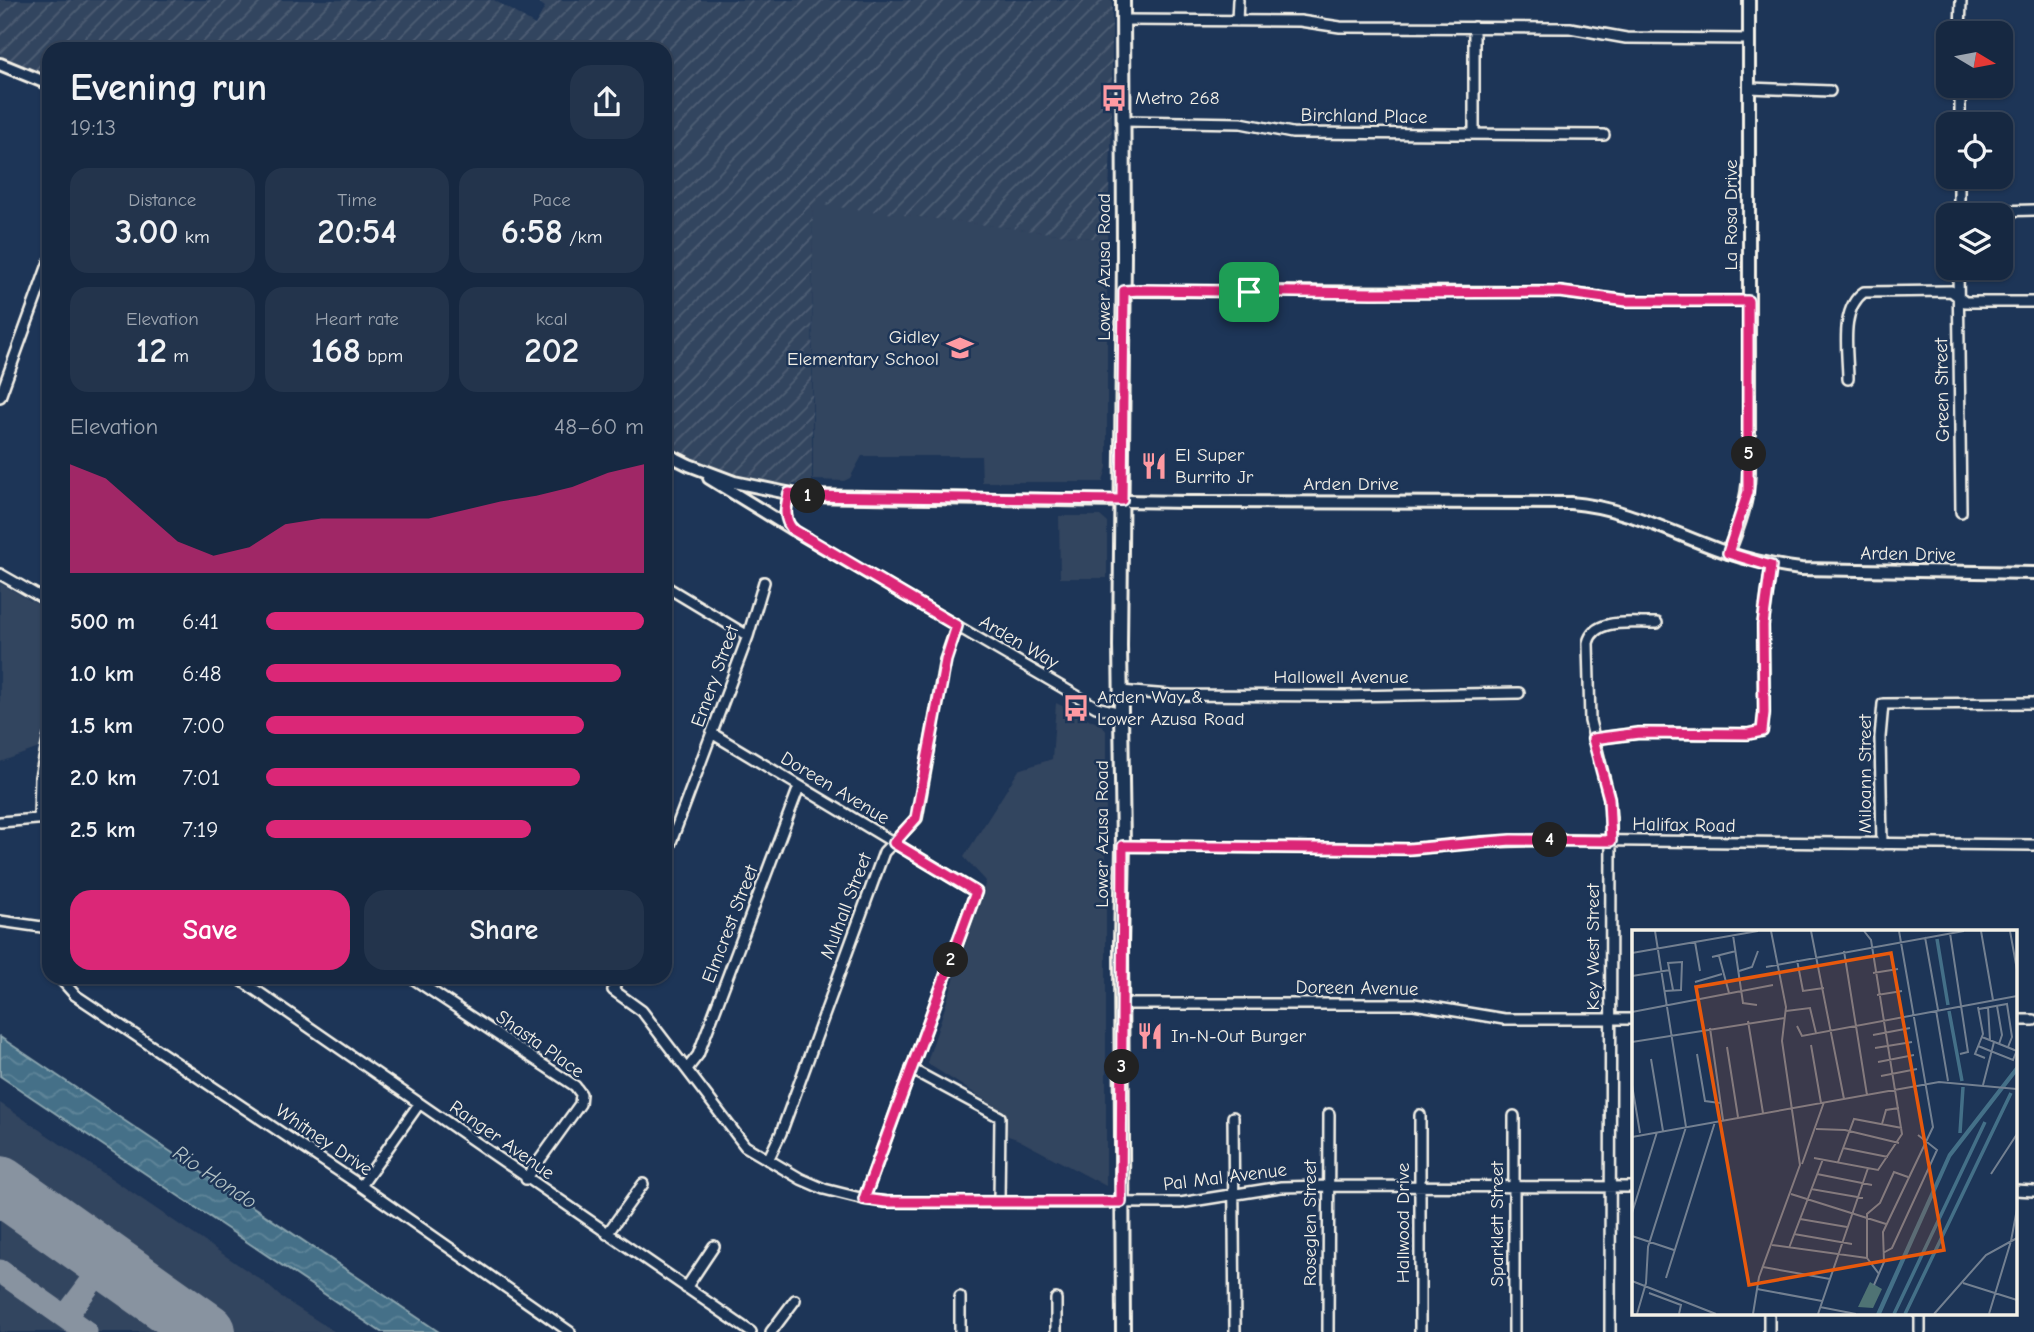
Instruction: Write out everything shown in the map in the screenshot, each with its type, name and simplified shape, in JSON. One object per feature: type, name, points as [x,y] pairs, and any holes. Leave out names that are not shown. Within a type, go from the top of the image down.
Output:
[{"type":"main road","name":"Lower Azusa Road","points":[[1123,0],[1123,1332]]},
{"type":"street","points":[[1237,21],[1238,0]]},
{"type":"street","name":"La Rosa Drive","points":[[1728,553],[1748,492],[1749,0]]},
{"type":"street","points":[[1960,21],[1961,0]]},
{"type":"street","points":[[1123,20],[1300,21],[1340,27],[1570,28],[1626,38],[1749,39]]},
{"type":"street","points":[[1474,27],[1474,134]]},
{"type":"street","points":[[0,64],[42,81]]},
{"type":"street","points":[[1749,88],[1830,91]]},
{"type":"street","name":"Birchland Place","points":[[1124,121],[1241,123],[1292,132],[1604,135]]},
{"type":"street","points":[[2013,211],[2034,210]]},
{"type":"street","name":"Green Street","points":[[1958,280],[1961,512]]},
{"type":"street","points":[[0,397],[42,281]]},
{"type":"street","points":[[1848,379],[1848,322],[1850,307],[1857,297],[1874,290],[1951,291],[1965,302],[2034,302]]},
{"type":"street","points":[[1124,291],[1560,292],[1627,301],[1748,301]]},
{"type":"street","name":"Arden Drive","points":[[672,456],[734,482],[802,496],[1581,504],[1611,510],[1771,566],[1801,569],[2034,573]]},
{"type":"street","points":[[689,465],[792,529]]},
{"type":"street","points":[[789,493],[785,514],[786,522],[792,529]]},
{"type":"street","name":"Arden Way","points":[[792,529],[1096,707],[1121,713]]},
{"type":"street","points":[[1593,739],[1639,733],[1748,734],[1762,731],[1763,625],[1771,566]]},
{"type":"street","points":[[0,574],[42,597]]},
{"type":"street","name":"Emery Street","points":[[672,840],[748,636],[764,582]]},
{"type":"street","points":[[672,590],[748,636]]},
{"type":"street","name":"Key West Street","points":[[1610,1332],[1611,841],[1609,798],[1593,739],[1588,643],[1590,633],[1599,626],[1657,623]]},
{"type":"street","name":"Mulhall Street","points":[[768,1160],[781,1133],[884,852],[916,818],[946,660],[957,626]]},
{"type":"street","name":"Hallowell Avenue","points":[[1121,691],[1170,695],[1346,696],[1519,693]]},
{"type":"street","name":"Miloann Street","points":[[1882,844],[1882,704],[2034,703]]},
{"type":"street","name":"Doreen Avenue","points":[[713,734],[976,892],[911,1069]]},
{"type":"street","points":[[42,768],[42,797]]},
{"type":"street","name":"Elmcrest Street","points":[[687,1069],[698,1055],[799,787]]},
{"type":"street","points":[[0,822],[42,817]]},
{"type":"street","name":"Halifax Road","points":[[1123,846],[1409,849],[1511,840],[2034,845]]},
{"type":"street","points":[[0,921],[42,927]]},
{"type":"street","name":"Whitney Drive","points":[[65,984],[75,995],[361,1186],[570,1332]]},
{"type":"street","name":"Ranger Avenue","points":[[249,984],[526,1179],[751,1332]]},
{"type":"street","name":"Shasta Place","points":[[421,984],[575,1086],[581,1094],[580,1104],[526,1179]]},
{"type":"street","name":"Pal Mal Avenue","points":[[616,984],[613,990],[642,1011],[745,1146],[824,1189],[864,1199],[886,1202],[1180,1203],[1281,1187],[1328,1185],[1632,1187]]},
{"type":"street","name":"Doreen Avenue","points":[[1122,1004],[1414,1004],[1504,1019],[1632,1019]]},
{"type":"street","points":[[2016,1020],[2034,1020]]},
{"type":"street","points":[[864,1199],[911,1069],[1000,1117],[999,1202]]},
{"type":"street","points":[[361,1186],[419,1104]]},
{"type":"street","name":"Roseglen Street","points":[[1328,1332],[1329,1114]]},
{"type":"street","name":"Hallwood Drive","points":[[1420,1115],[1420,1332]]},
{"type":"street","name":"Sparklett Street","points":[[1514,1116],[1514,1332]]},
{"type":"street","points":[[1233,1117],[1235,1332]]},
{"type":"street","points":[[607,1234],[643,1184]]},
{"type":"street","points":[[2016,1190],[2034,1191]]},
{"type":"street","points":[[686,1288],[714,1246]]},
{"type":"street","points":[[960,1297],[960,1332]]},
{"type":"street","points":[[1056,1299],[1056,1332]]},
{"type":"street","points":[[771,1332],[795,1300]]},
{"type":"street","points":[[1769,1314],[1769,1332]]},
{"type":"street","points":[[1920,1314],[1920,1332]]},
{"type":"shaded area","points":[[0,0],[494,0],[535,25],[545,7],[535,0],[1112,0],[1112,122],[1107,240],[813,204],[812,487],[793,484],[789,493],[734,482],[672,456],[672,42],[42,42],[42,81],[0,64]]},
{"type":"shaded area","name":"Gidley Elementary School","points":[[813,203],[1107,240],[1107,467],[1103,482],[982,482],[981,456],[862,456],[850,478],[844,481],[813,480]]},
{"type":"shaded area","points":[[1059,516],[1100,516],[1107,522],[1107,578],[1060,578]]},
{"type":"shaded area","points":[[0,583],[42,607],[42,737],[39,748],[0,762]]},
{"type":"shaded area","points":[[1056,703],[1103,726],[1106,731],[1106,1186],[1008,1136],[999,1109],[928,1064],[986,881],[964,857],[1019,770],[1052,759]]},
{"type":"shaded area","points":[[0,1103],[264,1282],[282,1298],[335,1332],[0,1332]]},
{"type":"water","points":[[0,1037],[439,1332],[381,1332],[0,1076]]},
{"type":"taxiway","points":[[65,1317],[107,1261]]},
{"type":"taxiway","points":[[0,1271],[86,1332]]},
{"type":"runway","points":[[0,1185],[207,1332]]},
{"type":"place","name":"Metro 268","points":[[1114,98]]},
{"type":"place","name":"Gidley Elementary School","points":[[960,348]]},
{"type":"place","name":"El Super Burrito Jr","points":[[1154,466]]},
{"type":"place","name":"Arden Way & Lower Azusa Road","points":[[1076,708]]},
{"type":"place","name":"In-N-Out Burger","points":[[1150,1036]]},
{"type":"route","points":[[1124,291],[1249,292],[1560,292],[1627,301],[1748,301],[1748,492],[1743,514],[1728,553],[1771,566],[1763,625],[1762,731],[1748,734],[1639,733],[1593,739],[1609,798],[1611,841],[1511,840],[1409,849],[1123,846],[1121,1202],[886,1202],[864,1199],[976,892],[894,843],[916,818],[946,660],[957,626],[792,529],[786,522],[785,514],[789,493],[802,496],[1122,500],[1124,291]]},
{"type":"water label","name":"Rio Hondo","points":[[215,1177]]}]
